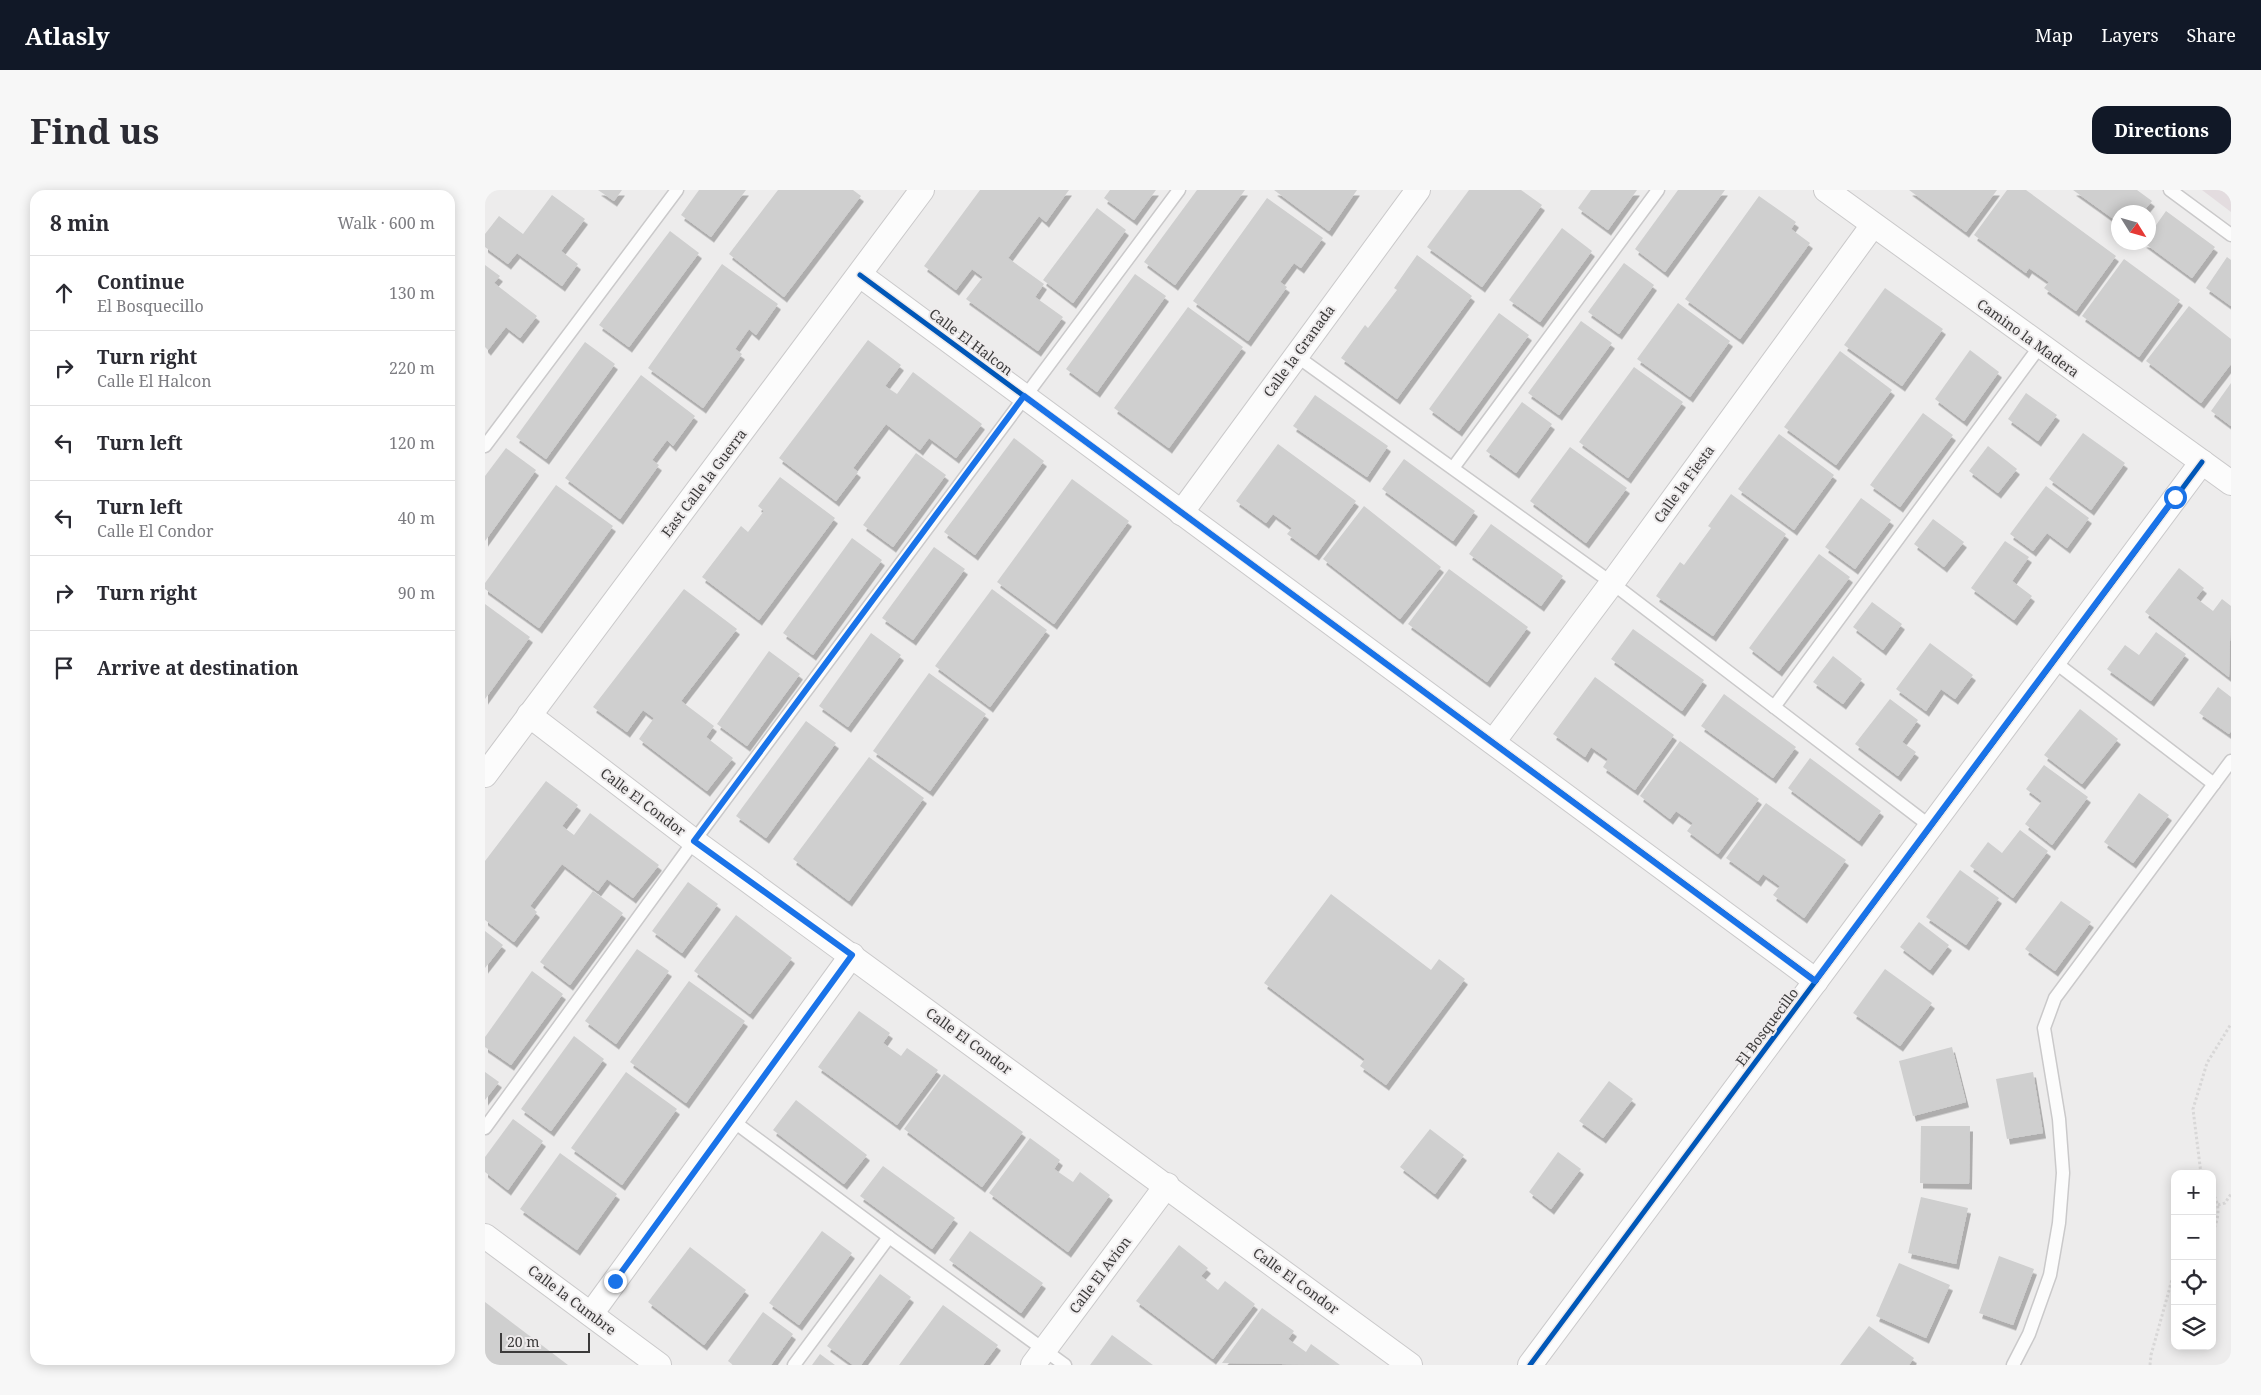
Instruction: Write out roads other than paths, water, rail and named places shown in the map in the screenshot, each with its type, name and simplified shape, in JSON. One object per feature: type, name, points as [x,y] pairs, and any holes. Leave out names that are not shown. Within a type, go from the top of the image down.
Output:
[{"type":"street","name":"Calle la Granada","points":[[1181,513],[1295,355],[1418,190]]},
{"type":"street","name":"Camino la Madera","points":[[1826,190],[2231,484]]},
{"type":"street","name":"East Calle la Guerra","points":[[485,775],[860,274],[917,192]]},
{"type":"street","name":"Calle la Fiesta","points":[[1493,742],[1612,583],[1873,225]]},
{"type":"street","name":"Calle El Halcon","points":[[860,274],[1815,981]]},
{"type":"street","name":"El Bosquecillo","points":[[1530,1365],[2201,462]]},
{"type":"street","name":"Calle El Condor","points":[[529,715],[694,841],[1167,1185],[1410,1365]]},
{"type":"street","points":[[591,1314],[852,955]]},
{"type":"street","name":"Calle El Avion","points":[[1038,1357],[1167,1185]]},
{"type":"street","name":"Calle la Cumbre","points":[[485,1236],[659,1365]]},
{"type":"lane","points":[[485,446],[677,190]]},
{"type":"lane","points":[[485,1128],[694,841],[1179,190]]},
{"type":"lane","points":[[1453,468],[1658,190]]},
{"type":"lane","points":[[2170,190],[2231,235]]},
{"type":"lane","points":[[1774,707],[2040,346]]},
{"type":"lane","points":[[1295,355],[1612,583],[1930,826]]},
{"type":"lane","points":[[2053,660],[2214,784]]},
{"type":"lane","points":[[2013,1365],[2029,1334],[2050,1275],[2059,1222],[2063,1172],[2059,1119],[2044,1028],[2055,998],[2231,761]]},
{"type":"lane","points":[[733,1121],[889,1237],[1038,1357],[1065,1365]]},
{"type":"lane","points":[[794,1365],[889,1237]]}]
